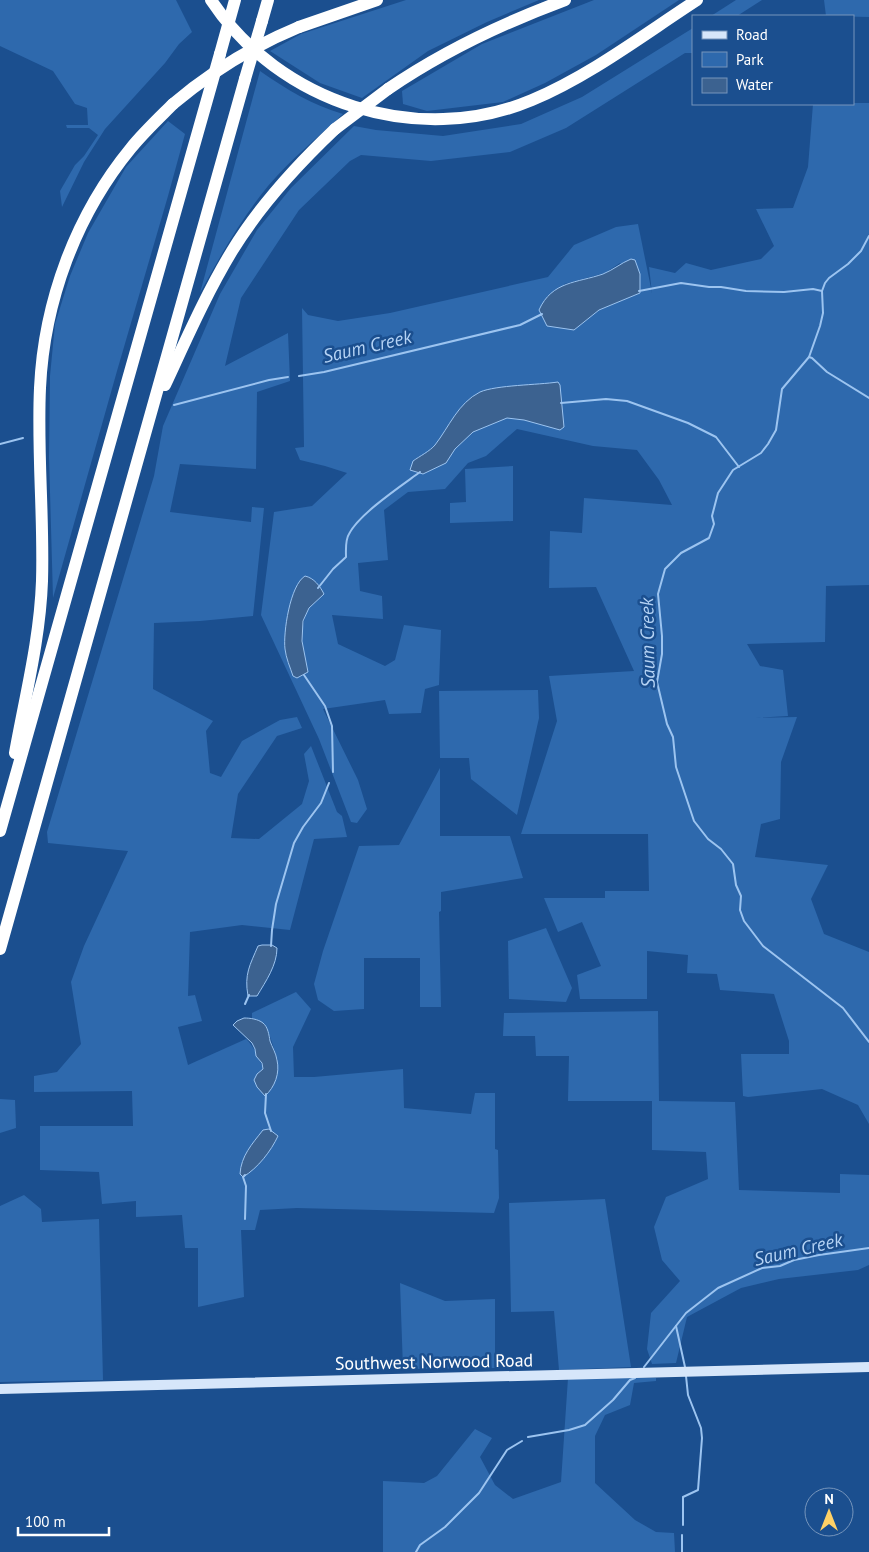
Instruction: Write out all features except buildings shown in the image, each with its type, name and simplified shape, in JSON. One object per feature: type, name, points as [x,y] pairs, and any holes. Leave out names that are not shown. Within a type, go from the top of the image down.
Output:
[{"type":"highway","points":[[211,0],[227,21],[253,49],[302,85],[339,102],[373,112],[392,116],[440,119],[488,113],[547,93],[592,68],[697,0]]},
{"type":"highway","points":[[1,829],[235,0]]},
{"type":"highway","points":[[0,949],[268,0]]},
{"type":"highway","points":[[1,829],[39,616],[43,542],[39,416],[45,340],[53,301],[69,252],[100,192],[131,148],[173,104],[202,80],[265,42],[300,27],[377,0]]},
{"type":"highway","points":[[149,418],[214,282],[232,251],[280,184],[298,164],[335,129],[388,89],[430,62],[498,28],[564,0]]},
{"type":"street","name":"Southwest Norwood Road","points":[[0,1389],[869,1367]]},
{"type":"green space","points":[[0,0],[176,0],[192,32],[179,44],[165,63],[105,129],[84,162],[62,207],[60,191],[75,165],[84,156],[98,135],[89,128],[67,128],[66,125],[88,125],[87,108],[75,104],[53,71],[0,46]]},
{"type":"green space","points":[[406,0],[539,0],[487,22],[428,51],[362,98],[320,83],[270,51],[301,34]]},
{"type":"green space","points":[[594,0],[679,0],[596,55],[545,83],[503,102],[427,111],[403,104],[402,91],[482,44]]},
{"type":"green space","points":[[736,0],[762,0],[739,15],[713,15]]},
{"type":"green space","points":[[824,0],[869,0],[869,17],[826,15]]},
{"type":"green space","points":[[692,29],[692,53],[685,53],[566,128],[510,152],[431,161],[361,155],[350,161],[299,210],[241,298],[225,366],[288,333],[290,381],[257,392],[256,469],[180,464],[170,512],[251,522],[252,507],[264,508],[253,616],[154,623],[153,689],[213,721],[206,731],[210,773],[221,777],[242,741],[280,720],[297,717],[302,728],[277,736],[238,794],[231,838],[259,839],[302,804],[309,781],[304,754],[311,746],[337,812],[342,816],[347,837],[314,839],[290,930],[242,925],[190,932],[188,996],[195,995],[202,1021],[178,1027],[188,1065],[246,1039],[254,1049],[263,1069],[257,1074],[278,1060],[265,1025],[252,1018],[252,1013],[296,992],[311,1009],[293,1047],[294,1077],[403,1069],[404,1108],[471,1114],[475,1093],[495,1093],[495,1149],[498,1150],[499,1198],[494,1213],[297,1208],[260,1210],[255,1230],[241,1230],[244,1297],[198,1307],[198,1248],[185,1248],[182,1215],[136,1217],[136,1201],[102,1204],[99,1172],[40,1170],[40,1126],[133,1126],[132,1091],[34,1092],[34,1076],[57,1072],[81,1044],[71,982],[84,946],[128,851],[48,843],[47,832],[154,476],[163,426],[220,294],[257,230],[291,188],[354,126],[376,130],[443,136],[521,124],[582,97]]},
{"type":"green space","points":[[260,71],[300,96],[343,114],[295,158],[268,186],[231,238],[200,293]]},
{"type":"green space","points":[[869,103],[869,585],[826,586],[825,642],[747,644],[760,666],[783,670],[788,716],[755,718],[797,717],[781,762],[780,819],[761,824],[755,857],[828,865],[811,899],[824,934],[869,952],[869,1124],[858,1105],[822,1089],[743,1096],[741,1054],[789,1054],[789,1041],[774,994],[720,990],[717,974],[687,973],[688,955],[647,951],[647,999],[580,999],[577,975],[601,966],[582,922],[558,932],[544,898],[605,898],[605,891],[649,891],[648,834],[521,834],[557,721],[549,676],[634,671],[596,587],[549,588],[550,531],[582,533],[584,498],[672,505],[659,480],[637,450],[593,446],[517,429],[486,456],[468,463],[445,489],[408,492],[384,510],[388,560],[358,563],[360,591],[382,596],[383,619],[332,615],[338,644],[385,666],[395,660],[404,625],[441,630],[439,685],[425,689],[421,713],[389,714],[385,700],[323,709],[358,780],[367,809],[357,823],[351,822],[319,739],[261,615],[274,512],[312,506],[347,473],[300,460],[295,448],[304,447],[302,308],[308,315],[338,321],[390,313],[548,277],[574,245],[616,227],[638,224],[652,293],[649,267],[675,273],[686,263],[711,270],[761,259],[774,246],[756,209],[793,208],[808,167],[813,105]],"holes":[[[620,263],[640,293],[599,310],[574,330],[564,284],[605,273]],[[323,594],[311,605],[304,621],[302,637],[308,669],[287,620]]]},
{"type":"green space","points":[[168,121],[185,134],[53,598],[49,457],[50,376],[55,324],[70,276],[88,233],[126,167]]},
{"type":"green space","points":[[513,466],[513,521],[450,523],[450,503],[466,502],[465,469]]},
{"type":"green space","points":[[538,690],[539,718],[517,815],[471,779],[469,758],[440,758],[439,691]]},
{"type":"green space","points":[[440,768],[440,836],[510,836],[523,878],[441,892],[441,911],[439,912],[441,1007],[420,1007],[420,958],[364,958],[364,1009],[334,1011],[318,1000],[314,984],[323,951],[359,846],[399,845]]},
{"type":"green space","points":[[546,928],[572,988],[566,1002],[509,999],[508,941]]},
{"type":"green space","points":[[658,1011],[659,1101],[735,1102],[739,1190],[840,1193],[840,1174],[869,1175],[869,1265],[858,1270],[779,1279],[741,1288],[687,1317],[676,1363],[652,1364],[647,1349],[651,1313],[680,1281],[662,1260],[654,1227],[666,1197],[708,1179],[706,1152],[652,1150],[652,1101],[568,1101],[569,1056],[536,1056],[535,1036],[503,1036],[504,1013]]},
{"type":"green space","points":[[0,1099],[15,1100],[16,1128],[0,1133]]},
{"type":"green space","points":[[24,1195],[41,1209],[42,1222],[99,1219],[103,1380],[0,1382],[0,1206]]},
{"type":"green space","points":[[605,1199],[631,1367],[559,1370],[554,1311],[511,1312],[509,1203]]},
{"type":"green space","points":[[400,1283],[445,1301],[495,1299],[495,1368],[403,1369]]},
{"type":"green space","points":[[568,1378],[656,1378],[656,1381],[634,1383],[630,1405],[605,1415],[595,1436],[595,1483],[635,1520],[656,1532],[674,1533],[675,1552],[383,1552],[383,1481],[424,1483],[437,1476],[475,1429],[492,1438],[480,1457],[495,1485],[513,1499],[561,1482]]},
{"type":"water","points":[[631,259],[635,260],[640,274],[640,293],[599,310],[574,330],[547,326],[539,310],[544,300],[551,293],[566,284],[603,274]]},
{"type":"water","points":[[558,382],[560,385],[564,427],[560,430],[524,420],[507,418],[473,432],[455,449],[446,463],[423,474],[410,470],[413,461],[435,445],[454,416],[466,402],[480,392],[506,387]]},
{"type":"water","points":[[305,576],[316,583],[324,594],[309,608],[303,621],[302,641],[308,672],[297,678],[293,676],[286,656],[285,632],[295,589]]},
{"type":"water","points":[[272,945],[277,948],[277,954],[270,973],[257,996],[248,996],[248,970],[258,946]]},
{"type":"water","points":[[244,1018],[256,1020],[265,1025],[276,1057],[278,1070],[276,1080],[265,1096],[254,1080],[263,1069],[262,1063],[256,1056],[252,1043],[233,1025]]},
{"type":"water","points":[[269,1129],[278,1136],[275,1142],[259,1164],[243,1177],[240,1174],[245,1156],[263,1130]]},
{"type":"waterway","name":"Saum Creek","points":[[869,236],[861,251],[825,283],[822,291],[823,313],[820,326],[809,357],[782,389],[776,430],[768,444],[761,453],[733,470],[718,493],[712,516],[714,524],[709,538],[681,553],[665,569],[658,594],[662,654],[657,682],[667,724],[673,737],[676,767],[694,821],[708,839],[721,849],[733,864],[736,885],[741,896],[740,910],[744,921],[763,946],[843,1008],[869,1042]]},
{"type":"waterway","name":"Saum Creek","points":[[639,291],[681,283],[746,291],[784,292],[813,289],[822,291]]},
{"type":"waterway","name":"Saum Creek","points":[[299,376],[324,372],[520,325],[542,314]]},
{"type":"waterway","points":[[809,357],[827,372],[869,398]]},
{"type":"waterway","name":"Saum Creek","points":[[174,405],[269,380],[288,377]]},
{"type":"waterway","points":[[561,403],[606,399],[627,401],[688,423],[716,437],[739,467]]},
{"type":"waterway","name":"Saum Creek","points":[[0,444],[23,438]]},
{"type":"waterway","points":[[318,588],[333,569],[346,557],[347,539],[354,526],[381,501],[420,472]]},
{"type":"waterway","points":[[304,675],[325,706],[332,726],[333,772]]},
{"type":"waterway","points":[[271,946],[276,904],[294,843],[321,803],[329,783]]},
{"type":"waterway","points":[[245,1004],[249,995]]},
{"type":"waterway","points":[[266,1094],[265,1113],[271,1131]]},
{"type":"waterway","points":[[245,1175],[243,1177],[246,1186],[245,1219]]},
{"type":"waterway","name":"Saum Creek","points":[[644,1367],[686,1313],[718,1288],[762,1268],[780,1266],[794,1260],[819,1255],[869,1248]]},
{"type":"waterway","name":"Saum Creek","points":[[676,1326],[685,1367]]},
{"type":"waterway","name":"Saum Creek","points":[[683,1525],[683,1497],[698,1490],[702,1438],[701,1428],[688,1395],[686,1376]]},
{"type":"waterway","points":[[528,1437],[569,1430],[585,1425],[613,1400],[630,1380],[635,1378]]},
{"type":"waterway","points":[[416,1552],[420,1545],[445,1527],[479,1493],[507,1450],[522,1441]]},
{"type":"waterway","name":"Saum Creek","points":[[682,1535],[682,1552]]}]
